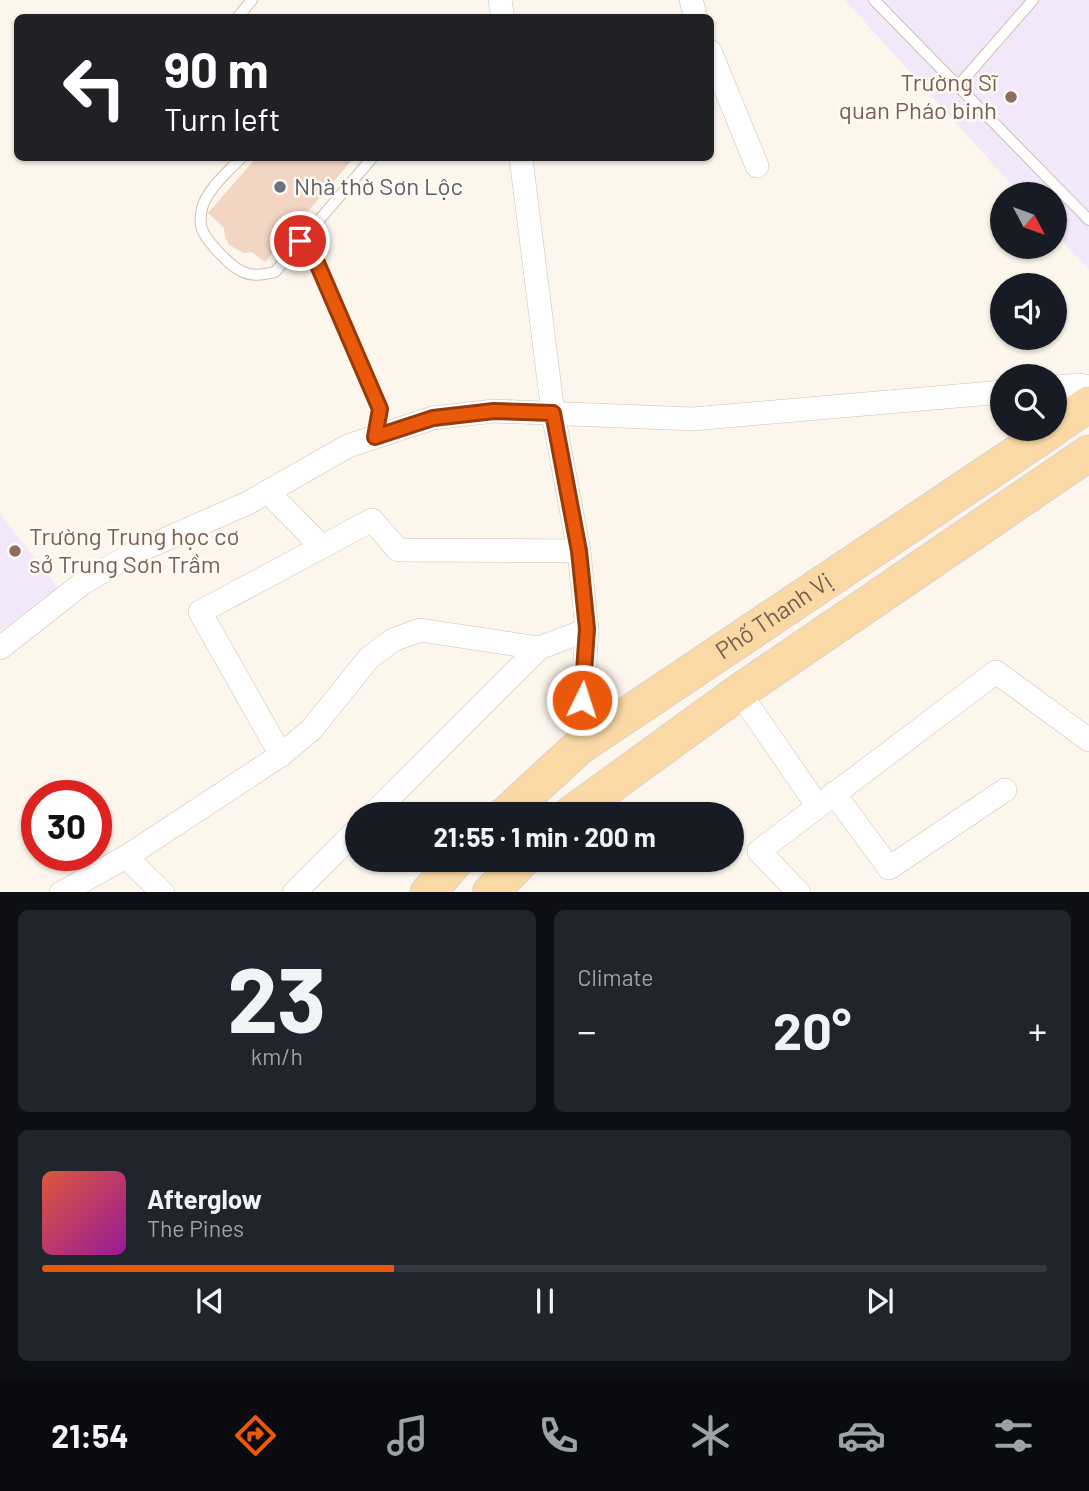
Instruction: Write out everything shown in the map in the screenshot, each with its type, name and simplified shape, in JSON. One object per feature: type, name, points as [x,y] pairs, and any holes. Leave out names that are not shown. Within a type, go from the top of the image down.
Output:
[{"type":"main road","name":"Phố Thanh Vị","points":[[1067,419],[1089,404]]},
{"type":"main road","name":"Phố Thanh Vị","points":[[519,802],[579,747],[1035,441]]},
{"type":"main road","name":"Phố Thanh Vị","points":[[587,802],[738,692],[1089,453]]},
{"type":"main road","points":[[428,892],[446,872]]},
{"type":"main road","points":[[490,892],[510,872]]},
{"type":"street","points":[[714,61],[757,166]]},
{"type":"street","points":[[520,161],[553,413],[579,551],[587,629],[579,747]]},
{"type":"street","points":[[1067,386],[1089,387]]},
{"type":"street","points":[[0,649],[83,583],[134,553],[248,503],[348,446],[433,418],[494,411],[693,419],[990,393]]},
{"type":"street","points":[[268,492],[322,547]]},
{"type":"street","points":[[281,755],[200,612],[372,520],[398,550],[579,551]]},
{"type":"street","points":[[385,802],[539,648],[587,629]]},
{"type":"street","points":[[61,892],[126,857],[281,755],[312,730],[369,657],[393,640],[420,630],[539,648]]},
{"type":"street","points":[[799,892],[759,851],[996,672],[1089,740]]},
{"type":"street","points":[[738,692],[826,799],[889,868],[1006,790]]},
{"type":"street","points":[[294,892],[345,842]]},
{"type":"street","points":[[126,857],[163,892]]},
{"type":"lane","points":[[240,14],[252,0]]},
{"type":"lane","points":[[874,0],[1089,220]]},
{"type":"lane","points":[[958,86],[1033,0]]},
{"type":"lane","points":[[238,161],[207,195],[201,226],[210,242],[231,264],[244,272],[259,275],[275,272],[369,161]]},
{"type":"lane","points":[[300,241],[311,249],[380,409],[375,437]]},
{"type":"shaded area","name":"Trường Sĩ quan Pháo binh","points":[[845,0],[1089,0],[1089,270],[1068,247],[1068,182],[1009,182]]},
{"type":"shaded area","name":"Trường Trung học cơ sở Trung Sơn Trầm","points":[[0,514],[58,588],[0,631]]},
{"type":"building","name":"Nhà thờ Sơn Lộc","points":[[253,161],[351,161],[265,262],[252,252],[244,253],[229,245],[224,228],[208,213]]},
{"type":"place","name":"Trường Sĩ quan Pháo binh","points":[[1011,97]]},
{"type":"place","name":"Nhà thờ Sơn Lộc","points":[[280,187]]},
{"type":"place","name":"Trường Trung học cơ sở Trung Sơn Trầm","points":[[15,551]]},
{"type":"route","points":[[300,241],[311,249],[380,409],[375,437],[433,418],[494,411],[553,413],[579,551],[587,629],[582,700]]}]
